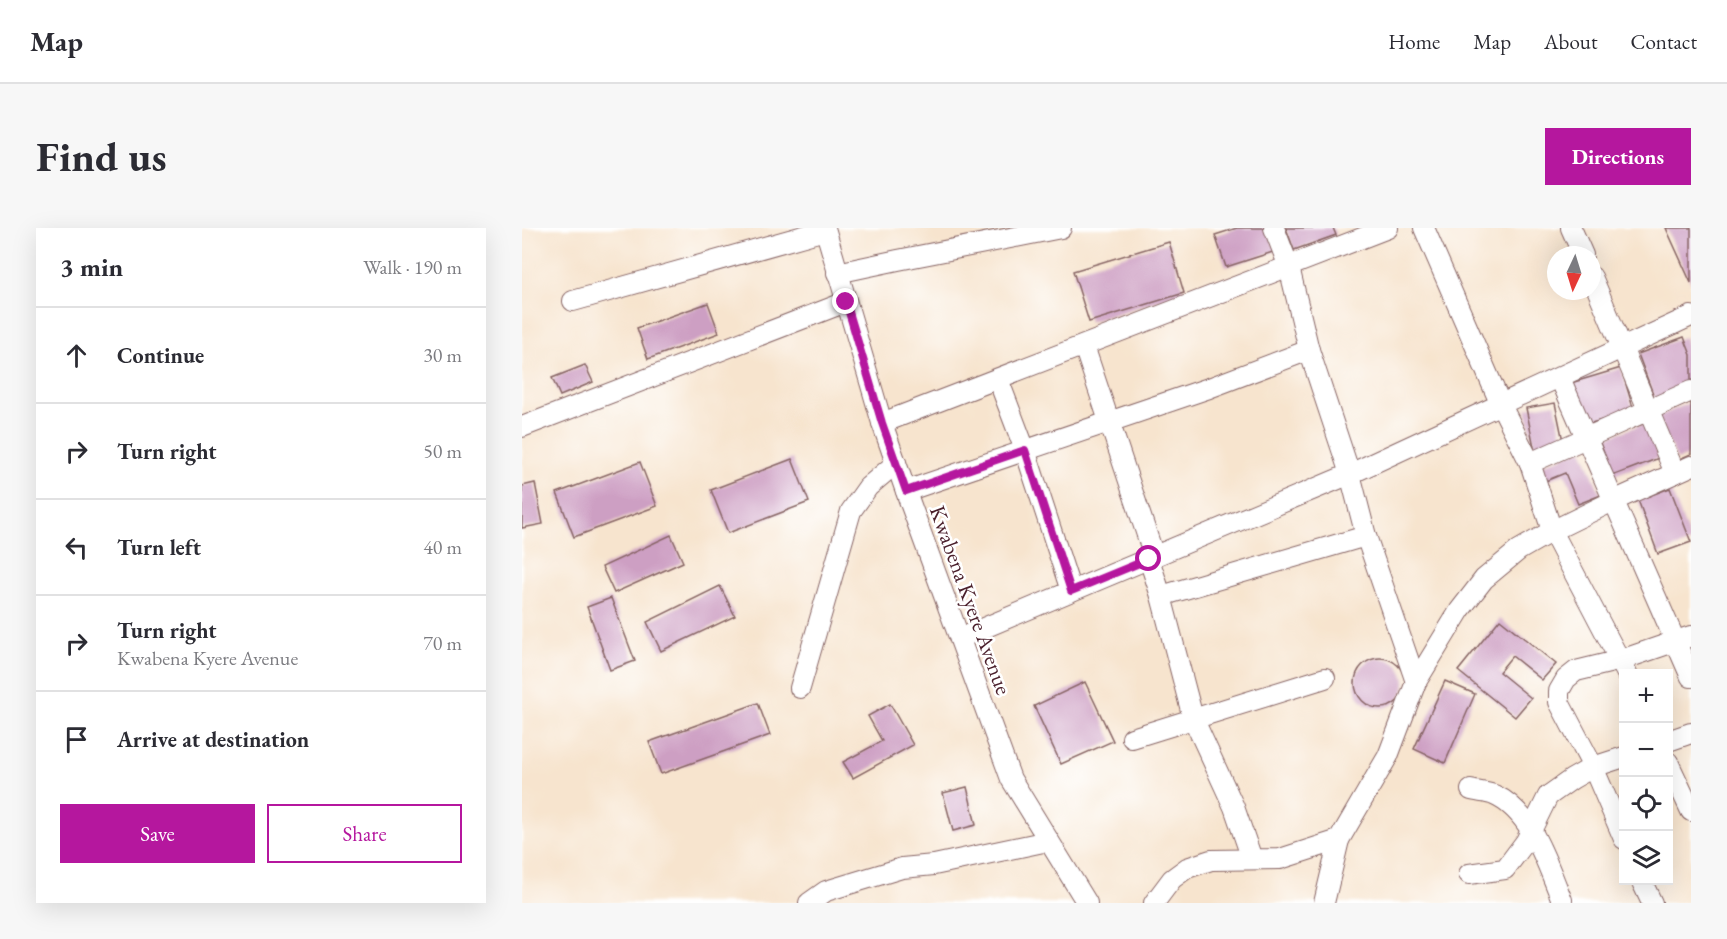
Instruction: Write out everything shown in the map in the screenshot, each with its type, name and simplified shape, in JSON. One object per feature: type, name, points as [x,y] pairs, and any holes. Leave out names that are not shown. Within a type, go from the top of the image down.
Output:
[{"type":"street","points":[[837,273],[1061,228]]},
{"type":"street","points":[[1274,228],[1289,267],[1309,350],[1350,474],[1366,536],[1416,682]]},
{"type":"street","points":[[882,423],[1388,228]]},
{"type":"street","points":[[1424,228],[1530,463],[1552,531],[1624,667]]},
{"type":"street","points":[[1571,228],[1578,246]]},
{"type":"street","points":[[573,301],[767,237],[825,229]]},
{"type":"street","name":"Kwabena Kyere Avenue","points":[[825,229],[882,423],[1011,779],[1087,903]]},
{"type":"street","points":[[1324,903],[1339,840],[1388,756],[1416,682],[1460,610],[1484,579],[1519,550],[1552,531],[1683,469],[1647,410],[1601,299]]},
{"type":"street","points":[[522,427],[846,302]]},
{"type":"street","points":[[960,638],[1350,474],[1622,349],[1689,324]]},
{"type":"street","points":[[1084,346],[1151,557],[1193,718],[1234,807],[1252,859]]},
{"type":"street","points":[[906,491],[1209,388],[1309,350]]},
{"type":"street","points":[[999,378],[1071,591]]},
{"type":"street","points":[[1560,378],[1613,501],[1683,639],[1691,678]]},
{"type":"street","points":[[1530,463],[1691,391]]},
{"type":"street","points":[[800,687],[851,511],[868,487],[896,463]]},
{"type":"street","points":[[1161,596],[1366,536]]},
{"type":"street","points":[[1620,831],[1593,767],[1559,702],[1559,691],[1566,679],[1576,671],[1624,667],[1683,639]]},
{"type":"street","points":[[1132,738],[1325,678]]},
{"type":"street","points":[[1673,739],[1691,734]]},
{"type":"street","points":[[1469,874],[1505,869],[1526,841],[1548,796],[1593,767],[1619,757]]},
{"type":"street","points":[[1673,773],[1691,812]]},
{"type":"street","points":[[1471,790],[1494,795],[1520,812],[1531,830],[1562,900]]},
{"type":"street","points":[[1154,903],[1172,879],[1187,868],[1211,860],[1280,859],[1339,840]]},
{"type":"street","points":[[809,903],[826,891],[902,868],[934,865],[1048,841]]},
{"type":"street","points":[[1643,885],[1652,903]]},
{"type":"building","points":[[1237,228],[1268,228],[1276,251],[1226,267],[1215,235]]},
{"type":"building","points":[[1286,228],[1333,228],[1336,235],[1294,250]]},
{"type":"building","points":[[1666,228],[1691,228],[1691,283]]},
{"type":"building","points":[[1169,242],[1184,293],[1089,322],[1073,271]]},
{"type":"building","points":[[708,303],[719,333],[648,359],[637,328]]},
{"type":"building","points":[[1684,337],[1691,355],[1691,386],[1655,399],[1638,354]]},
{"type":"building","points":[[585,365],[593,382],[560,396],[552,378]]},
{"type":"building","points":[[1621,368],[1634,411],[1584,425],[1571,383]]},
{"type":"building","points":[[1691,402],[1691,454],[1677,460],[1657,417]]},
{"type":"building","points":[[1555,403],[1564,446],[1535,452],[1526,408]]},
{"type":"building","points":[[1646,423],[1659,458],[1612,476],[1599,440]]},
{"type":"building","points":[[1582,449],[1601,495],[1578,504],[1565,473],[1543,482],[1537,467]]},
{"type":"building","points":[[792,459],[809,502],[728,533],[711,490]]},
{"type":"building","points":[[640,462],[657,506],[574,537],[557,493]]},
{"type":"building","points":[[535,483],[543,524],[522,528],[522,486]]},
{"type":"building","points":[[1670,488],[1691,542],[1658,554],[1638,500]]},
{"type":"building","points":[[671,535],[683,562],[614,593],[602,567]]},
{"type":"building","points":[[720,586],[735,616],[661,651],[647,622]]},
{"type":"building","points":[[611,598],[635,661],[610,670],[587,607]]},
{"type":"building","points":[[1500,619],[1556,664],[1542,680],[1512,656],[1499,672],[1531,698],[1515,717],[1458,671]]},
{"type":"building","points":[[1375,658],[1385,658],[1398,665],[1405,678],[1405,688],[1398,701],[1385,708],[1375,708],[1366,704],[1359,697],[1355,688],[1355,678],[1359,669],[1366,662]]},
{"type":"building","points":[[1445,681],[1475,694],[1445,763],[1414,749]]},
{"type":"building","points":[[1085,682],[1113,741],[1061,764],[1034,706]]},
{"type":"building","points":[[758,703],[770,735],[661,774],[649,742]]},
{"type":"building","points":[[890,704],[913,745],[853,778],[843,762],[882,741],[868,716]]},
{"type":"building","points":[[967,787],[976,825],[953,831],[943,793]]},
{"type":"route","points":[[846,302],[882,423],[906,491],[1025,450],[1071,591],[1149,559]]}]
